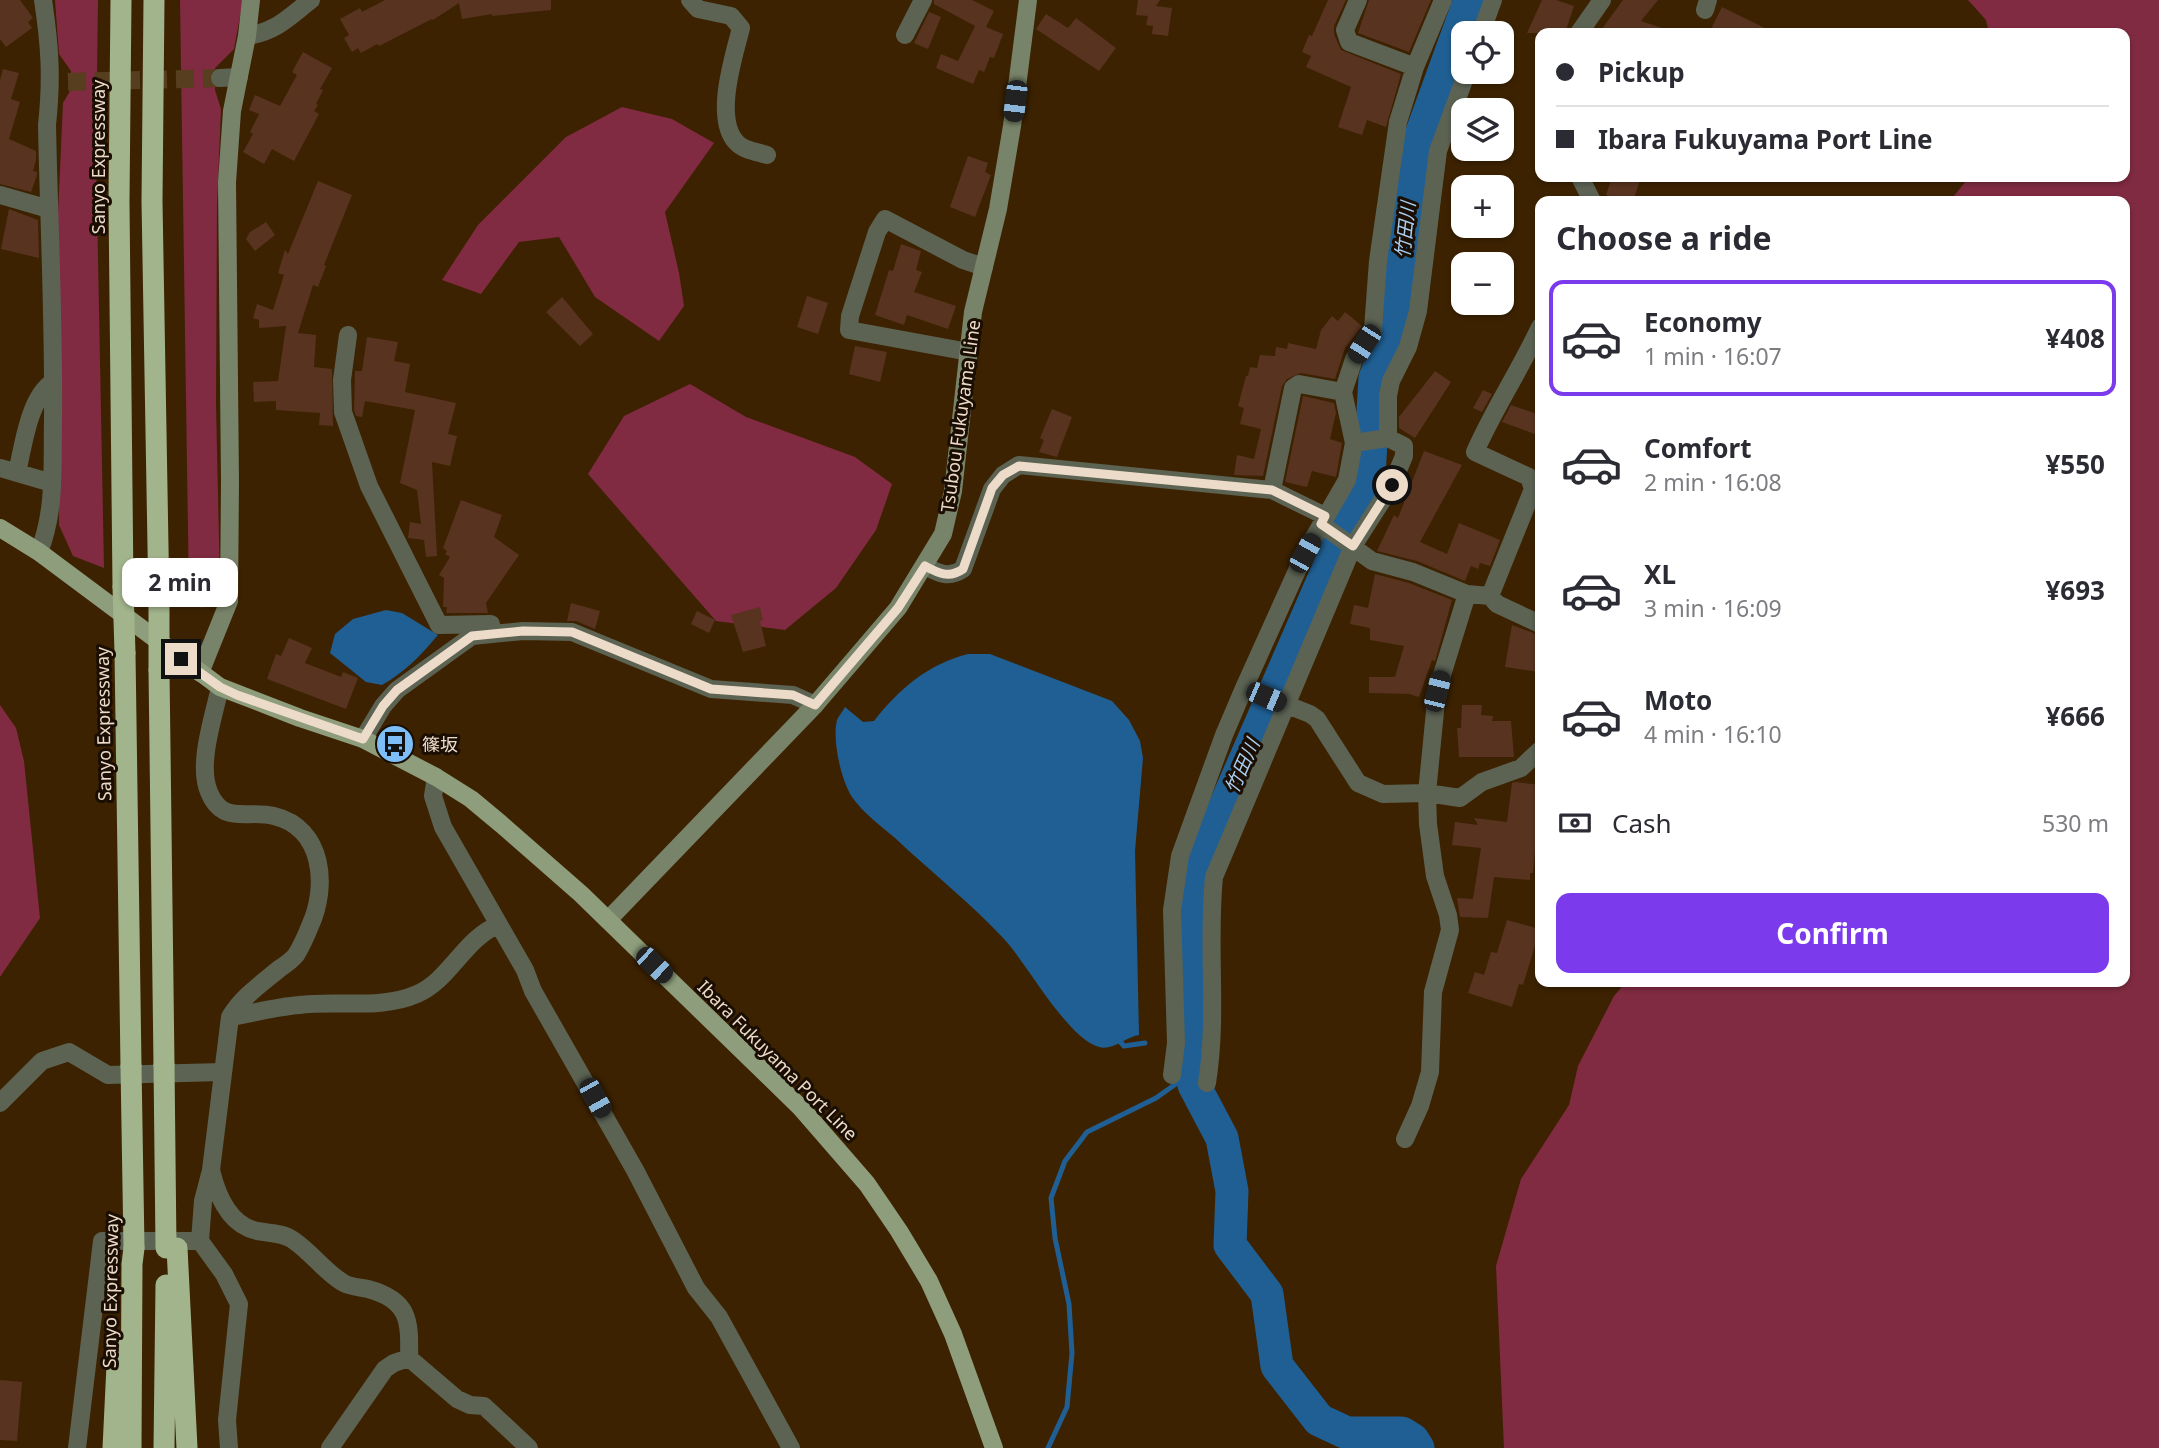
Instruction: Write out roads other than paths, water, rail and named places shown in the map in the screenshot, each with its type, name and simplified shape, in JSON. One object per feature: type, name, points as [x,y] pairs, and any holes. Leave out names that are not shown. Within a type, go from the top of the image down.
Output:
[{"type":"highway","name":"Sanyo Expressway","points":[[121,0],[123,587],[133,1256],[131,1448]]},
{"type":"highway","points":[[154,0],[152,201],[164,1119],[187,1448]]},
{"type":"highway","points":[[164,1448],[172,1248]]},
{"type":"highway","points":[[113,1448],[119,1321],[133,1256]]},
{"type":"main road","points":[[200,674],[229,601],[227,182],[232,111],[247,36],[251,0]]},
{"type":"main road","name":"Tsubou Fukuyama Line","points":[[608,920],[815,705],[898,608],[943,534],[953,491],[974,312],[998,209],[1028,0]]},
{"type":"main road","name":"Ibara Fukuyama Port Line","points":[[0,528],[38,552],[220,687],[363,739],[436,776],[471,799],[501,824],[608,920],[801,1108],[867,1184],[900,1231],[929,1281],[953,1334],[994,1448]]},
{"type":"street","points":[[38,552],[49,520],[52,482],[53,382],[47,125],[60,83],[43,0]]},
{"type":"street","points":[[247,36],[265,34],[311,0]]},
{"type":"street","points":[[690,0],[698,9],[731,16],[741,27],[726,93],[726,113],[738,145],[767,155]]},
{"type":"street","points":[[905,35],[923,0]]},
{"type":"street","points":[[1358,0],[1345,30],[1349,42],[1415,67]]},
{"type":"street","points":[[1171,1075],[1176,1043],[1172,909],[1180,856],[1224,735],[1249,690],[1305,553],[1325,523],[1347,480],[1356,443],[1343,392],[1354,359],[1373,329],[1378,261],[1398,122],[1415,67],[1443,0]]},
{"type":"street","points":[[1485,21],[1493,0]]},
{"type":"street","points":[[1582,28],[1602,0]]},
{"type":"street","points":[[220,78],[239,77]]},
{"type":"street","points":[[1387,439],[1391,381],[1408,347],[1418,311],[1438,151],[1463,84]]},
{"type":"street","points":[[0,195],[49,209]]},
{"type":"street","points":[[969,352],[849,330],[850,316],[877,232],[885,219],[963,260],[984,267]]},
{"type":"street","points":[[348,335],[342,380],[343,412],[369,486],[439,625],[521,624],[523,631]]},
{"type":"street","points":[[1490,596],[1533,489],[1528,477],[1475,452],[1535,338]]},
{"type":"street","points":[[52,482],[9,470],[45,387],[53,382]]},
{"type":"street","points":[[1272,490],[1293,388],[1299,384],[1343,392]]},
{"type":"street","points":[[1207,1083],[1213,1047],[1211,912],[1214,877],[1351,544],[1392,485],[1404,456],[1404,446],[1387,439],[1356,443]]},
{"type":"street","points":[[925,566],[942,575],[957,573],[963,569],[992,488],[1003,475],[1019,466],[1272,490],[1325,523],[1372,561],[1413,572],[1467,594],[1490,596],[1496,604],[1535,622]]},
{"type":"street","points":[[1405,1139],[1420,1106],[1430,1072],[1433,992],[1450,930],[1435,876],[1427,793],[1437,691],[1467,594]]},
{"type":"street","points":[[363,739],[383,706],[397,690],[472,636],[523,631],[572,632],[711,689],[793,695],[815,705]]},
{"type":"street","points":[[220,687],[205,758],[211,796],[226,813],[241,816],[273,815],[292,824],[307,838],[318,855],[321,873],[319,907],[295,956],[238,1004],[230,1017],[211,1170],[203,1201],[200,1241],[224,1274],[239,1304],[227,1420],[229,1448]]},
{"type":"street","points":[[1249,690],[1317,719],[1358,783],[1383,794],[1427,793],[1460,798],[1482,782],[1521,768],[1535,755]]},
{"type":"street","points":[[436,776],[433,796],[443,827],[635,1170],[696,1288],[719,1317],[791,1448]]},
{"type":"street","points":[[230,1017],[298,1005],[372,1003],[416,995],[436,984],[486,930],[498,925]]},
{"type":"street","points":[[0,1103],[42,1060],[69,1052],[108,1075],[222,1072]]},
{"type":"street","points":[[211,1170],[216,1191],[238,1221],[253,1230],[292,1238],[341,1282],[384,1295],[400,1305],[407,1317],[409,1358],[457,1399],[470,1405],[484,1406],[529,1448]]},
{"type":"street","points":[[77,1448],[102,1241],[200,1241]]},
{"type":"street","points":[[330,1448],[385,1369],[409,1358]]},
{"type":"water","points":[[386,610],[402,613],[438,635],[412,663],[382,685],[366,682],[330,653],[335,634],[353,619]]},
{"type":"water","points":[[968,654],[990,654],[1112,701],[1129,720],[1140,741],[1143,758],[1135,851],[1139,1035],[1104,1048],[1087,1041],[1074,1030],[1005,940],[965,900],[867,814],[856,803],[844,781],[838,760],[836,728],[837,720],[845,707],[863,722],[874,721],[915,679],[940,664]]},
{"type":"waterway","name":"竹田川","points":[[1418,1448],[1413,1440],[1402,1433],[1347,1433],[1319,1420],[1277,1366],[1267,1294],[1230,1245],[1232,1191],[1222,1138],[1194,1085],[1191,1069],[1193,895],[1201,861],[1369,475],[1375,378],[1395,327],[1413,157],[1470,0]]},
{"type":"waterway","points":[[1116,1037],[1124,1046],[1145,1043]]},
{"type":"waterway","points":[[1182,1037],[1191,1037]]},
{"type":"waterway","points":[[1048,1448],[1067,1407],[1072,1353],[1069,1304],[1055,1238],[1051,1198],[1065,1161],[1087,1132],[1156,1098],[1180,1081],[1191,1069]]},
{"type":"tunnel","points":[[68,82],[220,78]]},
{"type":"place","name":"篠坂","points":[[395,744]]}]
